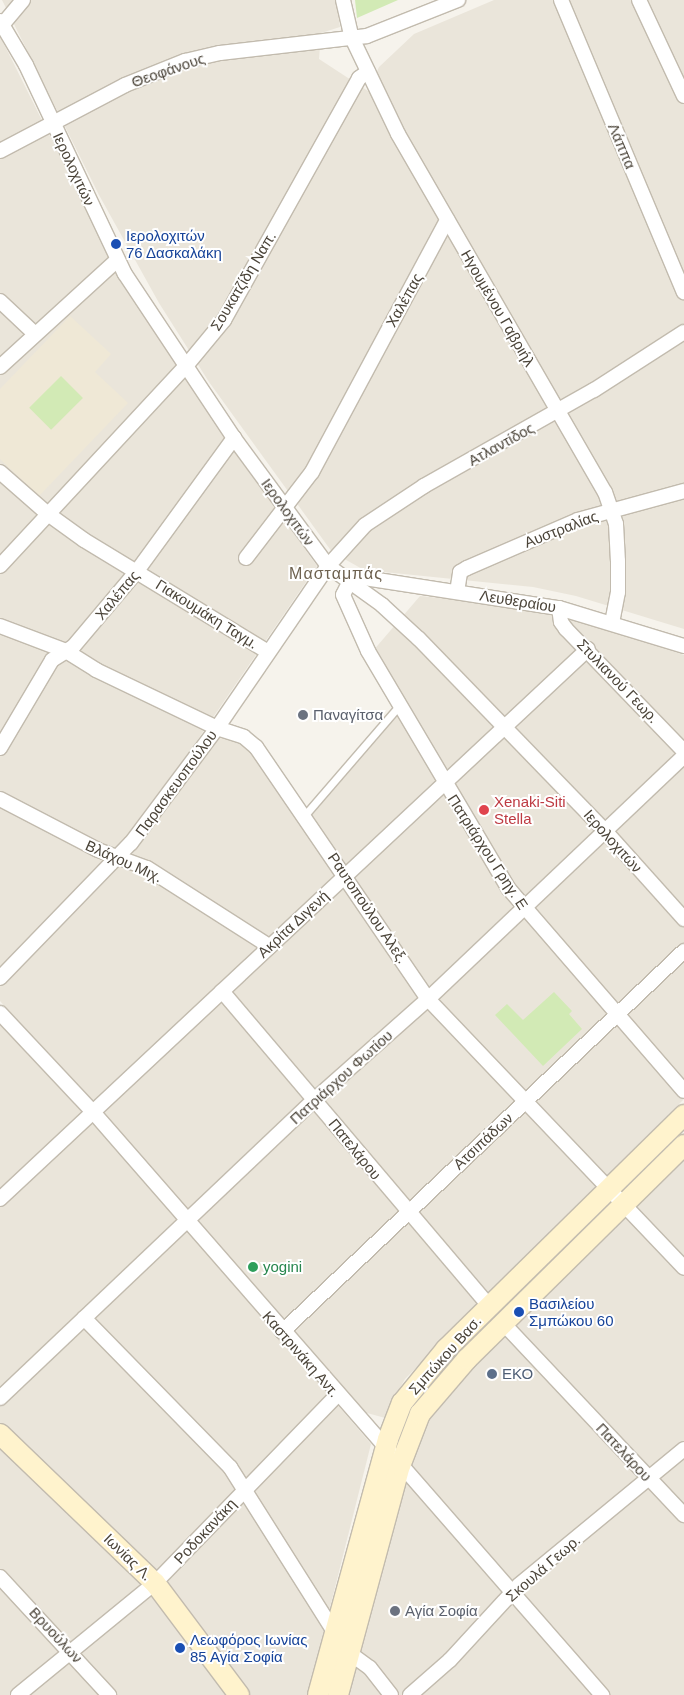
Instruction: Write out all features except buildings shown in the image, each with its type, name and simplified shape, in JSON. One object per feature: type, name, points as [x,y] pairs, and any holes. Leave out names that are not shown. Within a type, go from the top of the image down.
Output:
[{"type":"main road","name":"Σμπώκου Βασ.","points":[[318,1695],[385,1450],[395,1418],[408,1394],[440,1356],[489,1306],[684,1115]]},
{"type":"main road","name":"Σμπώκου Βασ.","points":[[338,1695],[348,1652],[400,1466],[412,1430],[428,1402],[503,1323],[684,1145]]},
{"type":"main road","name":"Ιωνίας Λ.","points":[[0,1434],[155,1584],[239,1695]]},
{"type":"street","points":[[1,23],[23,0]]},
{"type":"street","name":"Ηγουμένου Γαβριήλ","points":[[343,0],[352,38],[398,134],[559,410],[613,510],[618,592],[612,622]]},
{"type":"street","name":"Θεοφάνους","points":[[0,151],[152,72],[220,53],[352,38],[378,32],[458,0]]},
{"type":"street","name":"Λάππα","points":[[561,0],[684,292]]},
{"type":"street","points":[[639,0],[684,96]]},
{"type":"street","name":"Ιερολοχιτών","points":[[1,23],[53,123],[117,260],[234,438],[328,566],[382,605],[419,639],[507,727],[606,832],[684,919]]},
{"type":"street","name":"Σουκατζίδη Ναπ.","points":[[0,566],[186,366],[224,320],[359,78],[368,72]]},
{"type":"street","name":"Χαλέπας","points":[[246,558],[286,509],[312,472],[447,220]]},
{"type":"street","points":[[0,367],[117,260]]},
{"type":"street","points":[[0,301],[35,334]]},
{"type":"street","name":"Ατλαντίδος","points":[[328,566],[365,525],[380,514],[559,410],[684,332]]},
{"type":"street","name":"Χαλέπας","points":[[0,748],[52,660],[66,651],[137,571],[234,438]]},
{"type":"street","name":"Γιακουμάκη Ταγμ.","points":[[0,472],[48,514],[268,652]]},
{"type":"street","name":"Αυστραλίας","points":[[457,592],[460,572],[467,568],[578,520],[684,491]]},
{"type":"street","name":"Παρασκευοπούλου","points":[[0,978],[119,858],[217,728],[328,566]]},
{"type":"street","name":"Λευθεραίου","points":[[349,583],[358,577],[559,608],[612,622],[684,646]]},
{"type":"street","name":"Πατριάρχου Γρηγ. Ε","points":[[349,583],[344,595],[368,652],[444,785],[524,909],[684,1091]]},
{"type":"street","name":"Στυλιανού Γεωρ.","points":[[559,608],[561,622],[684,751]]},
{"type":"street","name":"Ραυτοπούλου Αλεξ.","points":[[0,626],[66,651],[96,670],[217,728],[244,737],[256,747],[346,874],[428,999],[684,1268]]},
{"type":"street","name":"Ακρίτα Διγενή","points":[[0,1199],[94,1113],[346,874],[507,727],[588,649]]},
{"type":"street","name":"Πατριάρχου Φωτίου","points":[[0,1398],[314,1099],[428,999],[684,756]]},
{"type":"street","name":"Βλάχου Μιχ.","points":[[0,799],[119,858],[158,875],[269,946]]},
{"type":"street","name":"Ατσιπάδων","points":[[282,1332],[684,951]]},
{"type":"street","name":"Πατελάρου","points":[[222,991],[408,1213],[489,1306]]},
{"type":"street","name":"Καστρινάκη Αντ.","points":[[0,1013],[94,1113],[282,1332],[602,1695]]},
{"type":"street","points":[[84,1318],[224,1460],[245,1488],[335,1633]]},
{"type":"street","name":"Πατελάρου","points":[[503,1323],[684,1515]]},
{"type":"street","name":"Ροδοκανάκη","points":[[18,1695],[155,1584],[245,1488],[337,1395]]},
{"type":"street","name":"Σκουλά Γεωρ.","points":[[410,1695],[450,1660],[512,1591],[684,1449]]},
{"type":"street","name":"Βρυούλων","points":[[0,1577],[73,1652],[109,1695]]},
{"type":"street","points":[[348,1652],[370,1668],[391,1695]]},
{"type":"lane","points":[[304,816],[399,706]]},
{"type":"shaded area","points":[[2,0],[336,0],[340,27],[321,33],[319,59],[368,91],[379,67],[414,34],[494,0],[684,0],[684,629],[576,596],[533,587],[364,570],[332,552],[209,382],[159,303],[99,195]]},
{"type":"shaded area","points":[[0,36],[118,273],[252,475],[317,566],[135,831],[0,969]]},
{"type":"shaded area","points":[[70,316],[111,354],[95,372],[128,403],[39,496],[0,459],[0,389]]},
{"type":"shaded area","points":[[420,596],[528,607],[587,622],[684,655],[684,1099],[405,1379],[391,1404],[389,1419],[356,1410],[0,1001],[0,985],[132,854],[214,738],[245,739],[305,823],[405,707],[372,652]]},
{"type":"shaded area","points":[[0,1017],[93,1119],[371,1444],[308,1695],[0,1695]]},
{"type":"shaded area","points":[[684,1159],[684,1695],[610,1695],[411,1466],[425,1416],[461,1371],[553,1288]]},
{"type":"shaded area","points":[[406,1478],[598,1695],[343,1695]]},
{"type":"green space","points":[[355,0],[398,0],[357,18]]},
{"type":"green space","points":[[61,376],[83,398],[51,430],[29,408]]},
{"type":"green space","points":[[554,992],[572,1011],[569,1014],[582,1029],[543,1066],[495,1015],[507,1004],[523,1020]]},
{"type":"place","name":"Ιερολοχιτών 76 Δασκαλάκη","points":[[116,244]]},
{"type":"place","name":"Παναγίτσα","points":[[303,715]]},
{"type":"place","name":"Xenaki-Siti Stella","points":[[484,810]]},
{"type":"place","name":"yogini","points":[[253,1267]]},
{"type":"place","name":"Βασιλείου Σμπώκου 60","points":[[519,1312]]},
{"type":"place","name":"ΕΚΟ","points":[[492,1374]]},
{"type":"place","name":"Αγία Σοφία","points":[[395,1611]]},
{"type":"place","name":"Λεωφόρος Ιωνίας 85 Αγία Σοφία","points":[[180,1648]]},
{"type":"district","name":"Μασταμπάς","points":[[336,574]]}]
